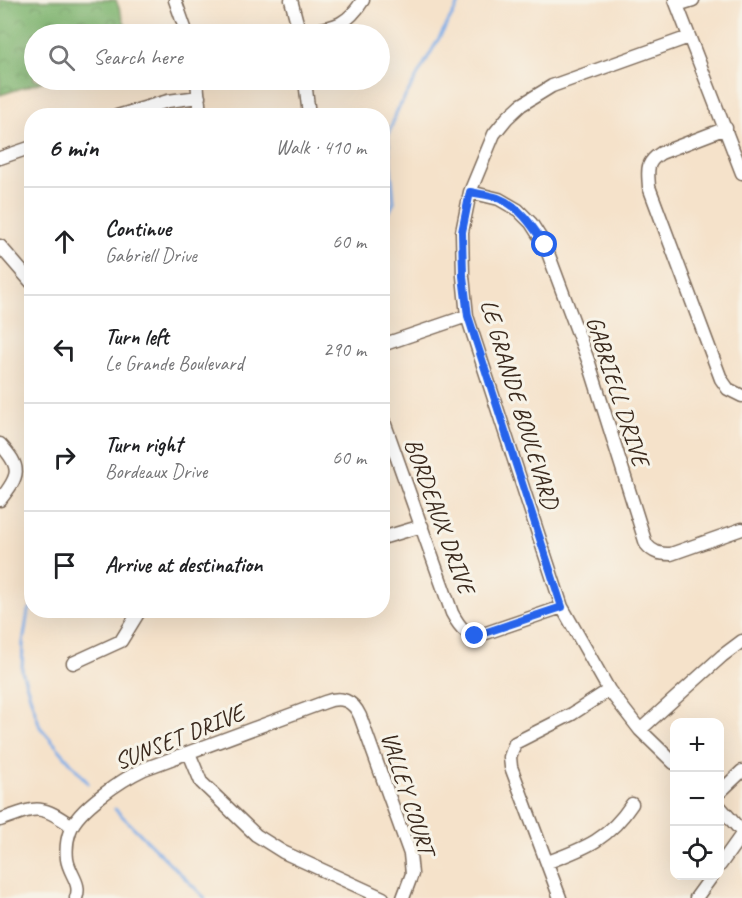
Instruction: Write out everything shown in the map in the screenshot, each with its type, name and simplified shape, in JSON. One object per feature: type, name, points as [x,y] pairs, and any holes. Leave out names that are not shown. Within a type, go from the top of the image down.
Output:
[{"type":"street","points":[[175,0],[183,24]]},
{"type":"street","points":[[291,0],[297,24]]},
{"type":"street","points":[[340,24],[350,18],[363,0]]},
{"type":"street","points":[[693,0],[676,3],[742,173]]},
{"type":"street","name":"LE GRANDE BOULEVARD","points":[[670,758],[640,730],[609,690],[562,607],[468,316],[463,276],[462,232],[470,192],[494,135],[507,118],[535,95],[552,86],[689,37]]},
{"type":"street","points":[[199,90],[200,108]]},
{"type":"street","points":[[306,90],[308,108]]},
{"type":"street","points":[[142,108],[168,100],[200,97]]},
{"type":"street","points":[[726,128],[653,157],[648,164],[648,175],[653,200],[721,379],[728,389],[742,396]]},
{"type":"street","points":[[0,158],[24,150]]},
{"type":"street","name":"GABRIELL DRIVE","points":[[470,192],[499,198],[518,210],[531,223],[545,245],[589,363],[646,544],[651,550],[671,554],[742,529]]},
{"type":"street","points":[[0,246],[24,274]]},
{"type":"street","points":[[390,342],[468,316]]},
{"type":"street","name":"BORDEAUX DRIVE","points":[[390,438],[452,613],[464,630],[475,636],[562,607]]},
{"type":"street","points":[[0,444],[15,461],[16,473],[11,486],[0,500]]},
{"type":"street","points":[[390,536],[422,526]]},
{"type":"street","points":[[73,663],[121,641],[135,618]]},
{"type":"street","points":[[640,730],[722,656],[742,641]]},
{"type":"street","points":[[561,898],[511,766],[511,750],[515,743],[523,738],[552,725],[609,690]]},
{"type":"street","name":"SUNSET DRIVE","points":[[72,826],[117,782],[144,769],[332,700],[341,699],[352,704]]},
{"type":"street","name":"VALLEY COURT","points":[[352,704],[360,716],[410,854],[412,874],[403,898]]},
{"type":"street","points":[[189,753],[201,782],[256,835],[283,852],[383,898]]},
{"type":"street","points":[[724,788],[742,771]]},
{"type":"street","points":[[548,862],[601,838],[614,829],[632,804]]},
{"type":"street","points":[[0,820],[30,810],[42,809],[50,811],[72,826],[67,843],[68,860],[79,889],[76,898]]},
{"type":"street","points":[[724,812],[742,833],[724,859]]},
{"type":"street","points":[[696,898],[709,880]]},
{"type":"green space","points":[[0,0],[116,0],[125,24],[24,24],[24,87],[0,95]]},
{"type":"waterway","points":[[390,130],[397,111],[461,0]]},
{"type":"waterway","points":[[390,158],[394,202],[390,210]]},
{"type":"waterway","points":[[27,618],[22,671],[40,727],[88,783]]},
{"type":"waterway","points":[[115,809],[205,898]]},
{"type":"route","points":[[475,636],[562,607],[468,316],[463,276],[462,232],[470,192],[499,198],[518,210],[531,223],[545,245]]}]
